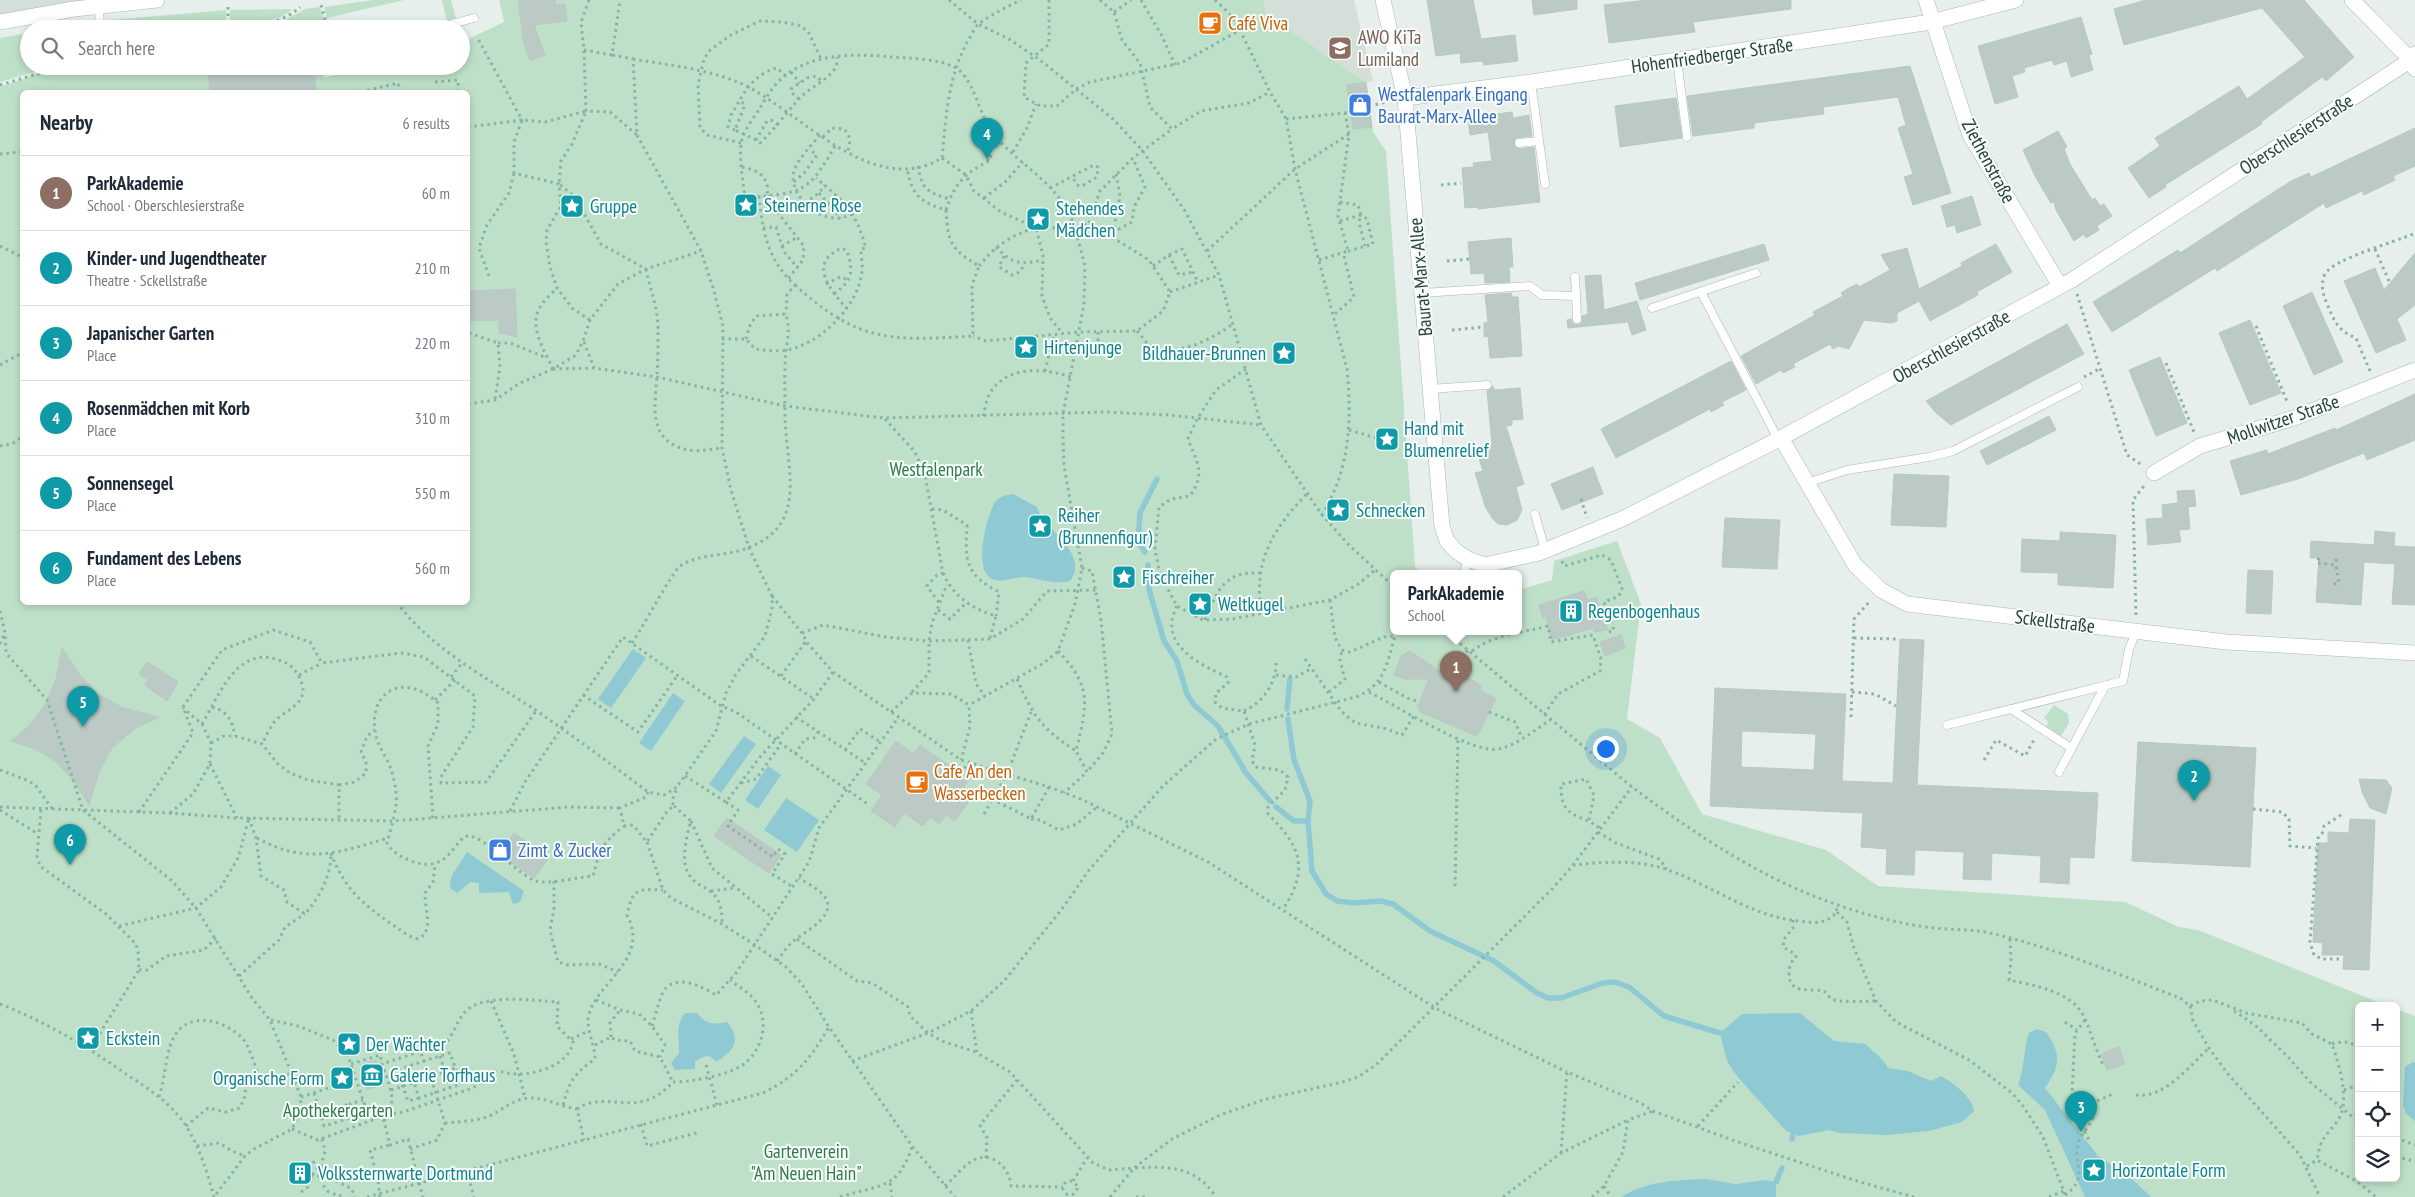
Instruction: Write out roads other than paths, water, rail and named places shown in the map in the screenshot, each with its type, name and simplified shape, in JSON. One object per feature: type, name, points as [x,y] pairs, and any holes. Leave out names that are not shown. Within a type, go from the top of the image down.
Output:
[{"type":"street","points":[[45,20],[73,5],[99,14],[157,0]]},
{"type":"street","name":"Baurat-Marx-Allee","points":[[1382,0],[1405,98],[1442,526],[1447,541],[1463,561]]},
{"type":"street","name":"Ziethenstraße","points":[[1926,0],[1931,22],[1970,134],[2066,283]]},
{"type":"street","name":"Hohenfriedberger Straße","points":[[1405,98],[1531,82],[1931,22],[2016,0]]},
{"type":"street","points":[[2352,0],[2414,61]]},
{"type":"street","points":[[0,22],[20,22]]},
{"type":"street","name":"Oberschlesierstraße","points":[[1463,561],[1485,564],[1545,550],[1622,519],[1780,438],[2066,283],[2414,61]]},
{"type":"street","name":"Mollwitzer Straße","points":[[2154,473],[2200,446],[2294,418],[2415,370]]},
{"type":"street","name":"Sckellstraße","points":[[1780,438],[1855,565],[1880,590],[1907,604],[2226,642],[2415,653]]},
{"type":"lane","points":[[467,20],[474,18]]},
{"type":"lane","points":[[1677,60],[1688,137]]},
{"type":"lane","points":[[1531,82],[1545,184]]},
{"type":"lane","points":[[1519,144],[1539,141]]},
{"type":"lane","points":[[1652,308],[1756,273]]},
{"type":"lane","points":[[1575,277],[1577,320]]},
{"type":"lane","points":[[1422,293],[1530,286],[1542,296],[1576,296]]},
{"type":"lane","points":[[1701,292],[1780,438]]},
{"type":"lane","points":[[1430,390],[1487,384]]},
{"type":"lane","points":[[1808,483],[1847,470],[1929,457],[1953,451],[2078,387]]},
{"type":"lane","points":[[1535,514],[1545,550]]},
{"type":"lane","points":[[1947,726],[2123,681],[2129,649],[2137,630]]},
{"type":"lane","points":[[2059,772],[2105,686]]},
{"type":"lane","points":[[2011,709],[2071,748]]},
{"type":"water","points":[[1013,494],[1037,507],[1047,524],[1070,551],[1074,560],[1075,570],[1070,581],[1053,582],[1025,577],[1000,581],[992,579],[986,574],[982,555],[985,532],[991,511],[999,498]]},
{"type":"water","points":[[633,649],[646,658],[611,708],[598,699]]},
{"type":"water","points":[[673,693],[685,701],[651,751],[639,743]]},
{"type":"water","points":[[744,736],[756,744],[721,793],[709,784]]},
{"type":"water","points":[[768,766],[781,775],[758,809],[745,800]]},
{"type":"water","points":[[786,798],[819,820],[797,852],[764,830]]},
{"type":"water","points":[[467,852],[524,891],[520,902],[513,904],[509,892],[479,893],[479,883],[471,882],[457,893],[450,888],[451,877]]},
{"type":"water","points":[[685,1013],[697,1013],[710,1023],[727,1022],[732,1028],[735,1040],[734,1045],[727,1054],[716,1062],[709,1056],[700,1058],[695,1062],[695,1069],[675,1070],[671,1063],[679,1053],[679,1027]]},
{"type":"water","points":[[1800,1013],[1834,1041],[1866,1044],[1884,1061],[1888,1068],[1908,1071],[1931,1081],[1941,1076],[1966,1095],[1974,1111],[1962,1122],[1929,1131],[1886,1135],[1840,1133],[1829,1130],[1799,1136],[1786,1131],[1736,1075],[1727,1061],[1720,1033],[1742,1014]]},
{"type":"water","points":[[2037,1029],[2046,1032],[2057,1054],[2054,1073],[2045,1088],[2098,1156],[2130,1177],[2151,1197],[2085,1197],[2045,1110],[2018,1085],[2029,1033]]},
{"type":"water","points":[[2413,1062],[2415,1063],[2415,1121],[2406,1114],[2403,1105],[2405,1067]]},
{"type":"water","points":[[1706,1179],[1736,1184],[1764,1180],[1776,1182],[1776,1197],[1621,1197],[1651,1185],[1673,1181]]},
{"type":"waterway","points":[[1145,552],[1138,542],[1140,513],[1157,479]]},
{"type":"waterway","points":[[1148,565],[1149,589],[1164,641],[1177,661],[1187,694],[1194,705],[1218,726],[1246,773],[1270,801]]},
{"type":"waterway","points":[[1287,709],[1290,679]]},
{"type":"waterway","points":[[1288,719],[1294,760],[1310,801],[1308,821],[1312,871],[1326,894],[1337,901],[1354,903],[1381,901],[1393,904],[1430,931],[1494,961],[1537,993],[1548,998],[1561,998],[1603,983],[1615,982],[1629,987],[1664,1016],[1720,1033]]},
{"type":"waterway","points":[[1276,807],[1294,821],[1308,821]]},
{"type":"waterway","points":[[1792,1139],[1793,1134]]},
{"type":"waterway","points":[[1776,1182],[1782,1168]]},
{"type":"place","name":"Café Viva","points":[[1210,23]]},
{"type":"place","name":"AWO KiTa Lumiland","points":[[1340,48]]},
{"type":"place","name":"Westfalenpark Eingang Baurat-Marx-Allee","points":[[1360,105]]},
{"type":"place","name":"Rosenmädchen mit Korb","points":[[987,159]]},
{"type":"place","name":"Steinerne Rose","points":[[746,205]]},
{"type":"place","name":"Gruppe","points":[[572,206]]},
{"type":"place","name":"Stehendes Mädchen","points":[[1038,219]]},
{"type":"place","name":"Hirtenjunge","points":[[1026,347]]},
{"type":"place","name":"Bildhauer-Brunnen","points":[[1284,353]]},
{"type":"place","name":"Hand mit Blumenrelief","points":[[1387,439]]},
{"type":"place","name":"Schnecken","points":[[1338,510]]},
{"type":"place","name":"Reiher (Brunnenfigur)","points":[[1040,526]]},
{"type":"place","name":"Fischreiher","points":[[1124,577]]},
{"type":"place","name":"Weltkugel","points":[[1200,604]]},
{"type":"place","name":"Regenbogenhaus","points":[[1571,611]]},
{"type":"place","name":"ParkAkademie","points":[[1456,692]]},
{"type":"place","name":"Sonnensegel","points":[[83,727]]},
{"type":"place","name":"Cafe An den Wasserbecken","points":[[917,782]]},
{"type":"place","name":"Kinder- und Jugendtheater","points":[[2194,801]]},
{"type":"place","name":"Zimt & Zucker","points":[[500,850]]},
{"type":"place","name":"Fundament des Lebens","points":[[70,865]]},
{"type":"place","name":"Eckstein","points":[[88,1038]]},
{"type":"place","name":"Der Wächter","points":[[349,1044]]},
{"type":"place","name":"Galerie Torfhaus","points":[[372,1075]]},
{"type":"place","name":"Organische Form","points":[[342,1078]]},
{"type":"place","name":"Japanischer Garten","points":[[2081,1132]]},
{"type":"place","name":"Horizontale Form","points":[[2094,1170]]},
{"type":"place","name":"Volkssternwarte Dortmund","points":[[300,1173]]},
{"type":"park label","name":"Westfalenpark","points":[[936,469]]},
{"type":"park label","name":"Apothekergarten","points":[[338,1110]]},
{"type":"park label","name":"Gartenverein \"Am Neuen Hain\"","points":[[806,1162]]}]
